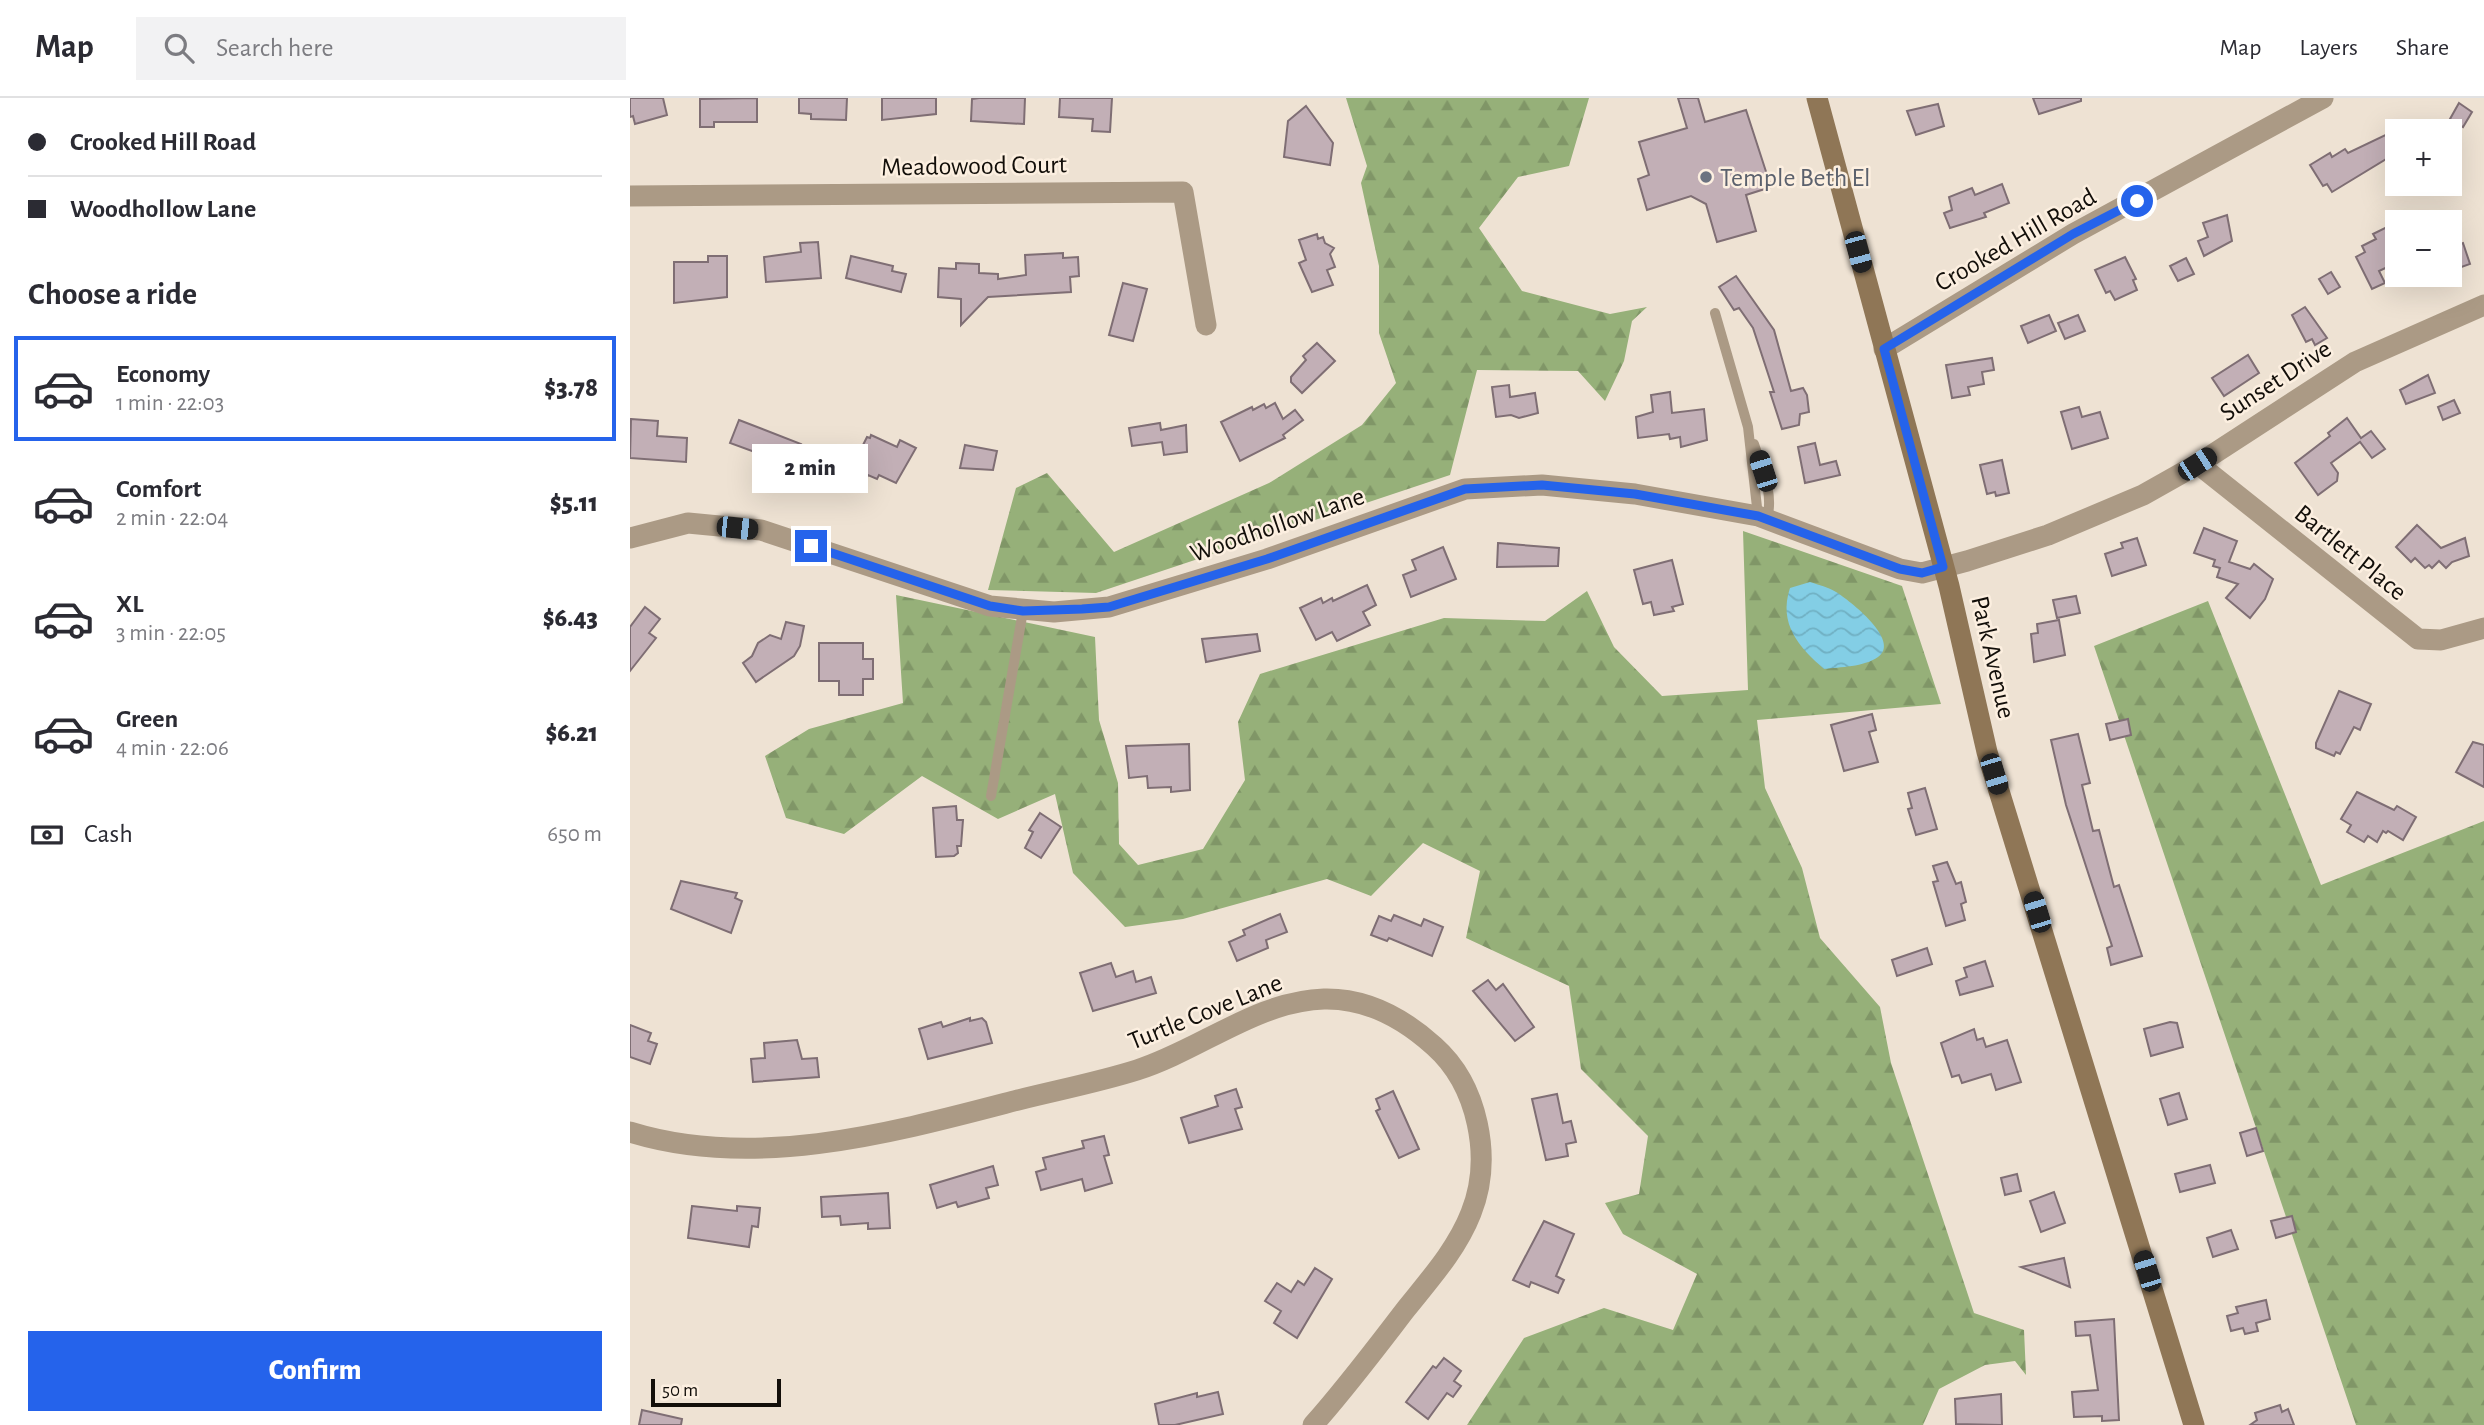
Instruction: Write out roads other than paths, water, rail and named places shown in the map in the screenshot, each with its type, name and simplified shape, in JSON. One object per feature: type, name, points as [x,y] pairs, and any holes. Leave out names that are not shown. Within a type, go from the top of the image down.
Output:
[{"type":"main road","name":"Park Avenue","points":[[1816,98],[1943,567],[1987,752],[2194,1425]]},
{"type":"street","name":"Crooked Hill Road","points":[[1884,349],[2073,234],[2323,98]]},
{"type":"street","name":"Meadowood Court","points":[[630,196],[1183,191],[1206,325]]},
{"type":"street","name":"Sunset Drive","points":[[1943,567],[2048,535],[2143,495],[2197,464],[2355,362],[2484,305]]},
{"type":"street","name":"Bartlett Place","points":[[2197,464],[2418,639],[2441,640],[2484,628]]},
{"type":"street","name":"Woodhollow Lane","points":[[630,538],[688,523],[761,530],[990,606],[1023,611],[1109,607],[1267,559],[1465,489],[1542,485],[1635,494],[1763,517],[1900,569],[1922,573],[1943,567]]},
{"type":"street","name":"Turtle Cove Lane","points":[[630,1132],[677,1144],[714,1149],[832,1140],[909,1128],[1138,1070],[1283,1006],[1325,999],[1371,1005],[1412,1026],[1441,1052],[1464,1085],[1479,1127],[1481,1172],[1472,1212],[1451,1252],[1313,1425]]},
{"type":"lane","points":[[1715,313],[1770,492],[1771,504],[1763,517]]},
{"type":"lane","points":[[991,796],[1023,611]]},
{"type":"water","points":[[1810,582],[1836,592],[1871,622],[1883,641],[1884,650],[1878,657],[1859,665],[1824,669],[1806,652],[1789,624],[1787,601],[1790,588]]},
{"type":"place","name":"Temple Beth El","points":[[1706,177]]}]
